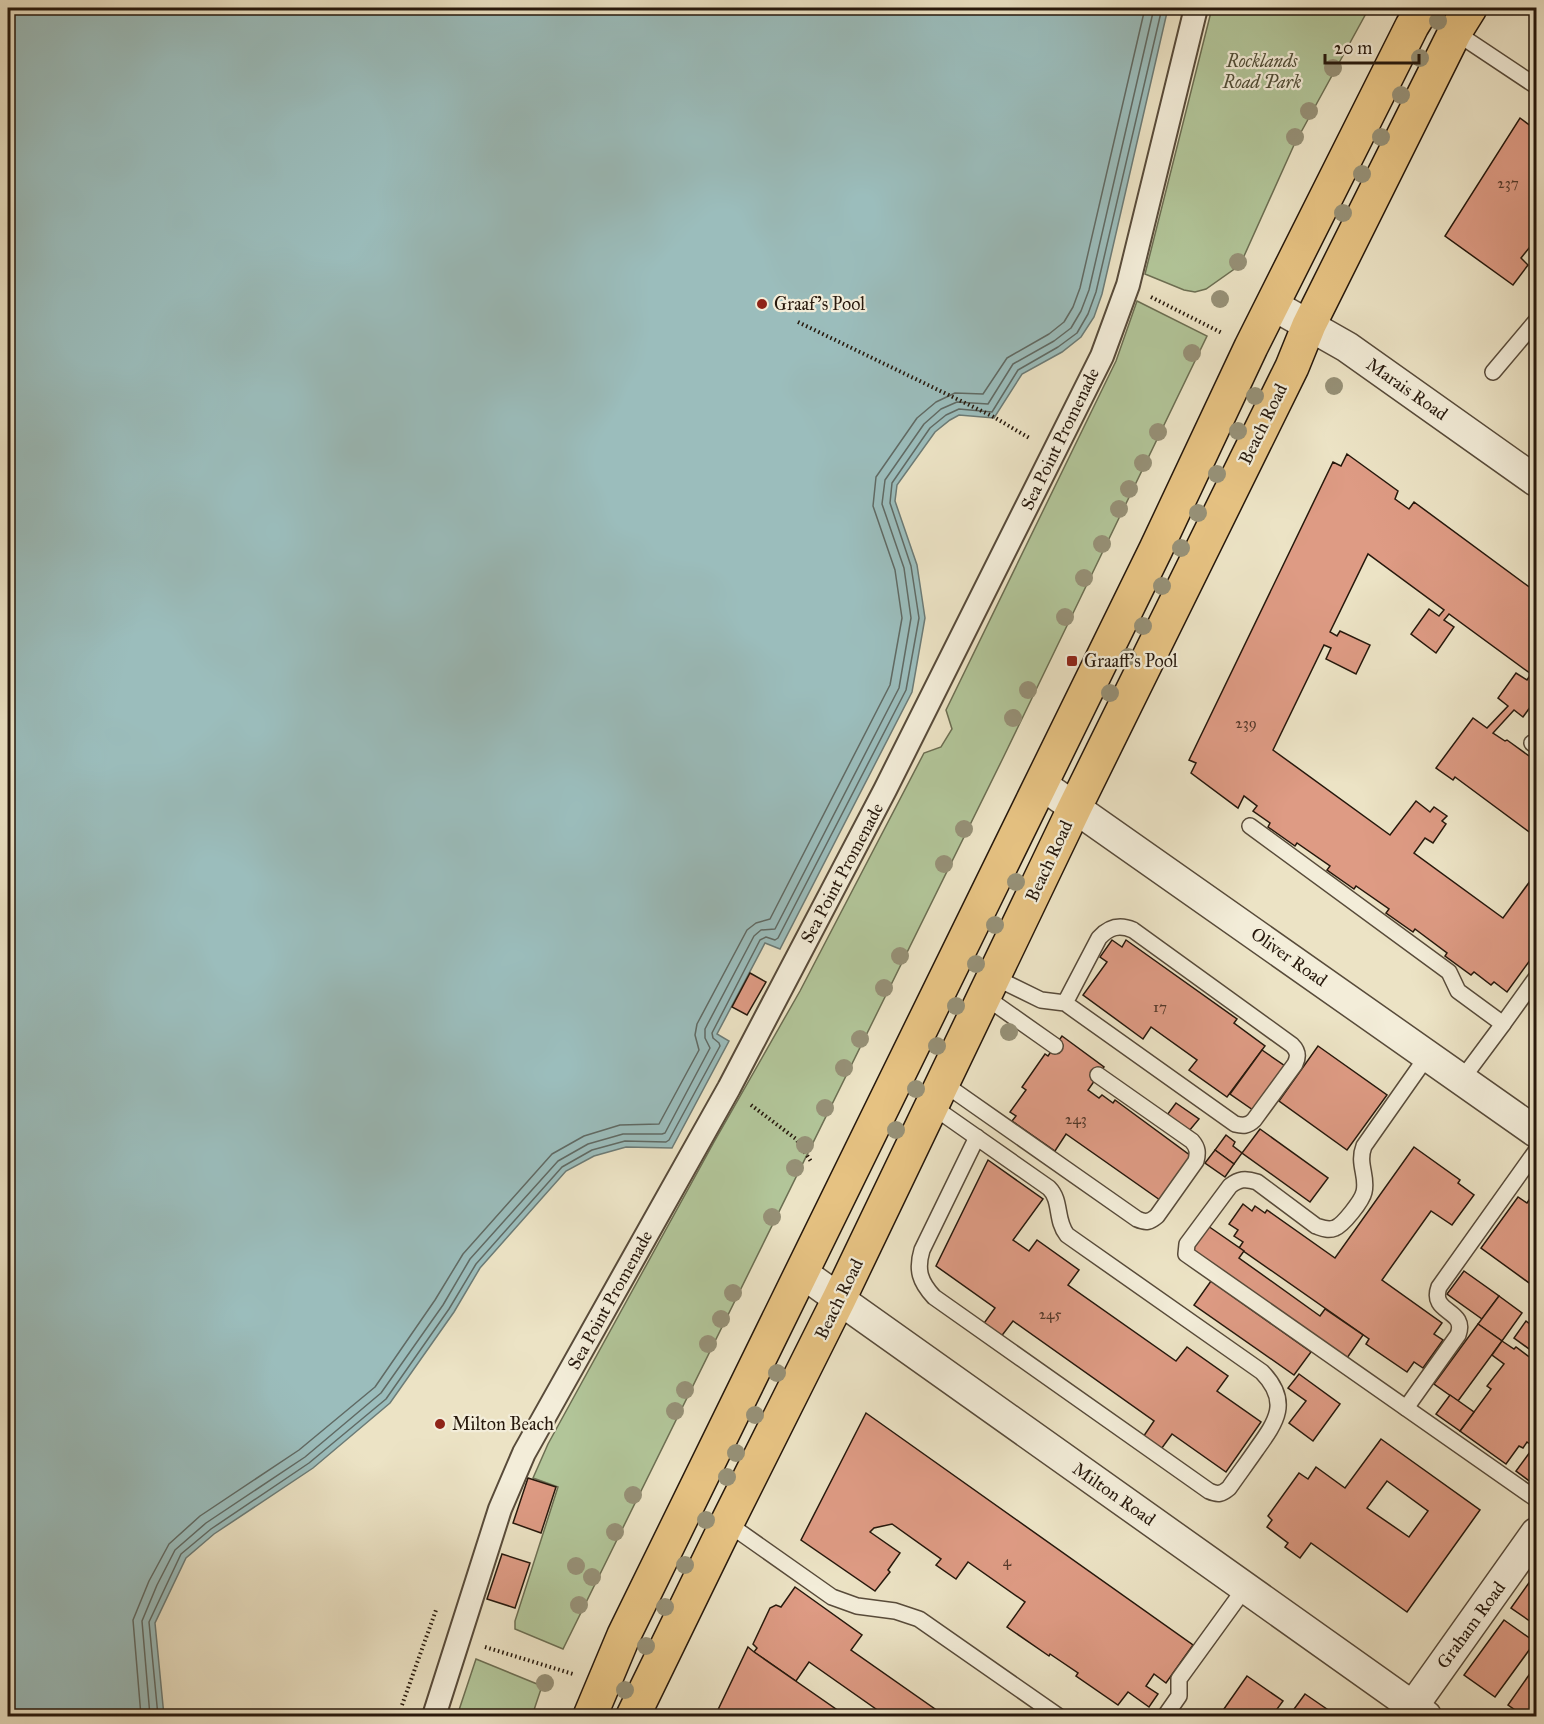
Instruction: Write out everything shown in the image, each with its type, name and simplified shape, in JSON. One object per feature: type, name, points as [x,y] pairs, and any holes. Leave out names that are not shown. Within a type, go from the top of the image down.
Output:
[{"type":"main road","points":[[590,1716],[624,1635],[1273,305],[1412,26],[1424,8]]},
{"type":"main road","name":"Beach Road","points":[[633,1716],[839,1299],[1075,807],[1287,377],[1309,325],[1462,20]]},
{"type":"street","name":"Sea Point Promenade","points":[[434,1716],[500,1509],[524,1453],[729,1088],[885,790],[1102,356],[1128,285],[1196,8]]},
{"type":"street","name":"Marais Road","points":[[1273,305],[1347,347],[1536,481]]},
{"type":"street","name":"Oliver Road","points":[[1041,784],[1536,1132]]},
{"type":"street","name":"Milton Road","points":[[801,1272],[1245,1588],[1415,1713]]},
{"type":"street","name":"Graham Road","points":[[1415,1713],[1536,1533]]},
{"type":"lane","points":[[1462,20],[1536,86]]},
{"type":"lane","points":[[1493,372],[1536,321]]},
{"type":"lane","points":[[1250,826],[1449,972],[1458,991],[1503,1024]]},
{"type":"lane","points":[[989,987],[1041,1000],[1065,1003],[1241,1126],[1249,1125],[1254,1120],[1298,1058],[1297,1050],[1292,1044],[1133,930],[1124,926],[1114,927],[1099,938],[1065,1003]]},
{"type":"lane","points":[[1462,1079],[1536,978]]},
{"type":"lane","points":[[989,987],[1055,1046]]},
{"type":"lane","points":[[1428,1055],[1365,1146],[1361,1155],[1364,1192],[1343,1223],[1335,1228],[1326,1229],[1316,1226],[1257,1182],[1247,1179],[1238,1180],[1230,1186],[1185,1248],[1189,1257],[1536,1499]]},
{"type":"lane","points":[[937,1095],[1137,1220],[1151,1221],[1157,1216],[1196,1161],[1197,1147],[1098,1075]]},
{"type":"lane","points":[[937,1095],[977,1137],[1055,1193],[1058,1201],[1059,1221],[1067,1235],[1262,1372],[1271,1381],[1277,1392],[1279,1405],[1277,1417],[1259,1446],[1223,1493],[1216,1494],[1209,1491],[934,1297],[925,1288],[919,1276],[922,1250],[977,1137]]},
{"type":"lane","points":[[1406,1408],[1458,1335],[1460,1328],[1459,1321],[1437,1301],[1436,1294],[1439,1287],[1536,1151]]},
{"type":"lane","points":[[727,1523],[832,1597],[857,1606],[895,1611],[919,1619],[1058,1716]]},
{"type":"lane","points":[[1165,1716],[1179,1696],[1179,1679],[1245,1588]]},
{"type":"path","points":[[1128,285],[1228,336]]},
{"type":"path","points":[[798,322],[992,416],[1032,439]]},
{"type":"path","points":[[729,1088],[796,1139],[812,1163]]},
{"type":"path","points":[[402,1705],[439,1602]]},
{"type":"path","points":[[459,1639],[603,1683]]},
{"type":"green space","name":"Rocklands Road Park","points":[[1212,8],[1369,8],[1294,145],[1240,265],[1206,289],[1195,292],[1184,290],[1145,274]]},
{"type":"green space","points":[[1137,301],[1207,336],[1003,758],[563,1649],[515,1629],[515,1621],[558,1487],[533,1478],[548,1444],[800,991],[924,753],[941,747],[952,729],[946,710],[1116,361]]},
{"type":"green space","points":[[476,1659],[542,1686],[532,1716],[457,1716]]},
{"type":"water","points":[[8,8],[1168,8],[1102,294],[1094,317],[1081,337],[1062,352],[1022,374],[994,418],[959,415],[935,432],[897,485],[895,501],[917,565],[925,618],[912,692],[780,949],[765,943],[717,1034],[729,1041],[672,1148],[626,1147],[594,1156],[566,1171],[480,1268],[454,1312],[390,1403],[313,1468],[214,1534],[186,1558],[155,1623],[164,1716],[8,1716]]},
{"type":"building","points":[[1520,118],[1536,130],[1536,246],[1533,243],[1521,258],[1528,265],[1513,285],[1445,236]]},
{"type":"building","points":[[1347,454],[1398,491],[1395,499],[1409,509],[1414,502],[1536,592],[1536,680],[1533,685],[1536,687],[1536,699],[1523,717],[1514,710],[1493,733],[1536,761],[1536,837],[1455,777],[1453,780],[1436,768],[1473,718],[1487,728],[1508,706],[1498,698],[1516,673],[1527,680],[1531,674],[1449,614],[1444,620],[1454,627],[1436,653],[1411,634],[1429,609],[1439,616],[1444,610],[1368,554],[1330,632],[1337,636],[1340,631],[1370,645],[1356,674],[1326,659],[1331,648],[1324,645],[1273,750],[1390,835],[1416,801],[1430,812],[1434,807],[1447,816],[1442,821],[1446,824],[1433,843],[1425,838],[1414,853],[1503,918],[1536,873],[1536,952],[1507,992],[1494,982],[1491,985],[1474,972],[1471,975],[1445,956],[1447,953],[1415,929],[1413,932],[1386,913],[1389,909],[1356,886],[1354,889],[1327,870],[1330,866],[1297,843],[1295,846],[1268,827],[1270,823],[1253,811],[1257,806],[1244,796],[1238,808],[1191,773],[1196,763],[1189,760],[1333,462],[1341,466]]},
{"type":"building","points":[[1112,940],[1122,947],[1126,940],[1237,1019],[1234,1023],[1265,1046],[1227,1097],[1189,1070],[1197,1060],[1151,1027],[1143,1039],[1083,995],[1107,962],[1100,957]]},
{"type":"building","points":[[750,973],[766,982],[747,1015],[732,1007]]},
{"type":"building","points":[[1062,1036],[1104,1067],[1088,1090],[1099,1098],[1102,1095],[1113,1103],[1115,1100],[1191,1156],[1160,1200],[1066,1134],[1055,1151],[1012,1121],[1016,1116],[1010,1112],[1026,1090],[1022,1087],[1045,1054],[1048,1056]]},
{"type":"building","points":[[1318,1046],[1387,1095],[1347,1150],[1279,1101]]},
{"type":"building","points":[[1262,1050],[1285,1066],[1253,1110],[1230,1094]]},
{"type":"building","points":[[1176,1103],[1199,1119],[1189,1131],[1167,1115]]},
{"type":"building","points":[[1260,1129],[1328,1178],[1310,1202],[1242,1153]]},
{"type":"building","points":[[1226,1135],[1235,1142],[1233,1146],[1242,1153],[1234,1164],[1215,1150]]},
{"type":"building","points":[[1414,1147],[1460,1180],[1458,1183],[1474,1195],[1452,1225],[1431,1211],[1382,1280],[1442,1323],[1434,1334],[1443,1340],[1423,1368],[1414,1362],[1407,1372],[1366,1344],[1369,1339],[1239,1248],[1243,1242],[1234,1236],[1238,1230],[1229,1224],[1243,1204],[1252,1211],[1255,1206],[1265,1213],[1267,1210],[1335,1258]]},
{"type":"building","points":[[1215,1150],[1234,1164],[1225,1177],[1205,1163]]},
{"type":"building","points":[[988,1160],[1043,1199],[1013,1240],[1029,1251],[1037,1240],[1079,1270],[1068,1285],[1176,1361],[1187,1347],[1228,1376],[1217,1391],[1261,1422],[1226,1472],[1172,1434],[1159,1452],[1141,1440],[1154,1421],[1013,1321],[1000,1338],[982,1326],[995,1308],[936,1266]]},
{"type":"building","points":[[1536,1190],[1536,1288],[1481,1248],[1518,1197],[1527,1203]]},
{"type":"building","points":[[1208,1226],[1244,1251],[1239,1258],[1320,1316],[1325,1309],[1363,1335],[1347,1358],[1192,1249]]},
{"type":"building","points":[[1464,1271],[1499,1296],[1482,1319],[1447,1294]]},
{"type":"building","points":[[1211,1281],[1311,1352],[1294,1375],[1194,1305]]},
{"type":"building","points":[[1499,1296],[1522,1313],[1502,1341],[1478,1324]]},
{"type":"building","points":[[1526,1321],[1536,1329],[1536,1354],[1514,1338]]},
{"type":"building","points":[[1478,1324],[1502,1341],[1458,1401],[1434,1384]]},
{"type":"building","points":[[1502,1341],[1514,1349],[1516,1347],[1536,1362],[1536,1437],[1531,1445],[1527,1442],[1523,1448],[1519,1446],[1506,1464],[1460,1431],[1491,1389],[1487,1386],[1504,1364],[1492,1355]]},
{"type":"building","points":[[1299,1374],[1340,1404],[1313,1441],[1289,1423],[1306,1401],[1288,1388]]},
{"type":"building","points":[[1450,1395],[1474,1412],[1460,1431],[1436,1414]]},
{"type":"building","points":[[866,1413],[1193,1645],[1166,1683],[1154,1674],[1146,1686],[1158,1694],[1149,1707],[1128,1692],[1118,1705],[1076,1676],[1078,1673],[1007,1627],[1025,1602],[968,1562],[956,1579],[936,1565],[941,1559],[892,1524],[874,1528],[870,1532],[900,1553],[888,1570],[890,1572],[875,1591],[801,1540]]},
{"type":"building","points":[[1381,1439],[1480,1510],[1407,1612],[1311,1543],[1300,1558],[1285,1547],[1288,1543],[1267,1527],[1272,1520],[1268,1516],[1299,1473],[1308,1479],[1316,1467],[1345,1488]],"holes":[[[1387,1481],[1428,1511],[1409,1537],[1367,1508]]]},
{"type":"building","points":[[1535,1450],[1536,1486],[1516,1471],[1530,1452]]},
{"type":"building","points":[[528,1478],[556,1487],[541,1533],[513,1523]]},
{"type":"building","points":[[502,1554],[530,1563],[515,1608],[487,1599]]},
{"type":"building","points":[[1536,1573],[1536,1621],[1534,1624],[1511,1608]]},
{"type":"building","points":[[795,1587],[862,1635],[851,1650],[945,1716],[886,1716],[809,1662],[796,1681],[754,1652],[757,1648],[753,1644],[770,1608],[776,1605],[781,1607]]},
{"type":"building","points":[[1504,1620],[1535,1642],[1495,1697],[1464,1675]]},
{"type":"building","points":[[1536,1639],[1536,1654],[1530,1649]]},
{"type":"building","points":[[748,1647],[754,1652],[846,1716],[715,1716]]},
{"type":"building","points":[[1536,1665],[1536,1716],[1524,1716],[1508,1705]]},
{"type":"building","points":[[1247,1676],[1283,1701],[1272,1716],[1219,1716]]},
{"type":"building","points":[[1305,1694],[1337,1716],[1289,1716]]},
{"type":"place","name":"Graaf's Pool","points":[[762,304]]},
{"type":"place","name":"Graaff's Pool","points":[[1072,661]]},
{"type":"place","name":"Milton Beach","points":[[440,1424]]}]
